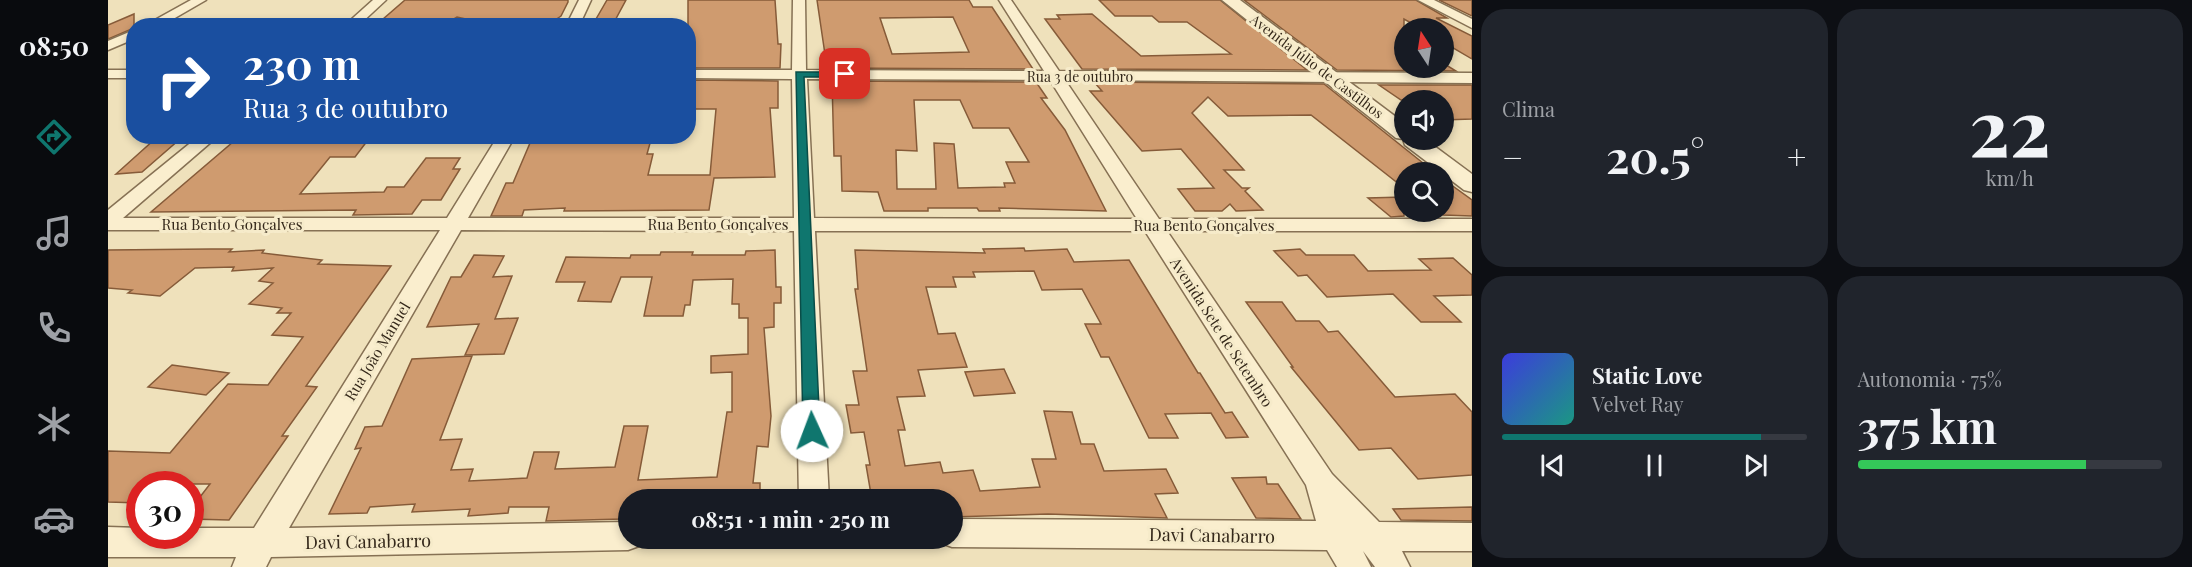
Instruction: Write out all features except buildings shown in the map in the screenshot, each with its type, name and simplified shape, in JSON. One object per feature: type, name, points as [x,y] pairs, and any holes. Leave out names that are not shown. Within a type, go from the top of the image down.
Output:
[{"type":"street","points":[[165,18],[200,0]]},
{"type":"street","points":[[359,18],[380,0]]},
{"type":"street","points":[[576,18],[585,0]]},
{"type":"street","points":[[799,0],[799,74],[814,489]]},
{"type":"street","name":"Avenida Sete de Setembro","points":[[1005,0],[1321,483],[1373,537],[1394,567]]},
{"type":"street","name":"Avenida Júlio de Castilhos","points":[[1230,0],[1277,29],[1394,118]]},
{"type":"street","name":"Avenida Júlio de Castilhos","points":[[1246,0],[1277,29]]},
{"type":"street","points":[[1424,0],[1472,24]]},
{"type":"street","points":[[108,46],[126,38]]},
{"type":"street","points":[[108,74],[126,74]]},
{"type":"street","name":"Rua 3 de outubro","points":[[696,74],[1472,78]]},
{"type":"street","points":[[108,222],[201,144]]},
{"type":"street","name":"Rua João Manuel","points":[[255,555],[502,144]]},
{"type":"street","points":[[1429,150],[1469,176]]},
{"type":"street","points":[[1442,150],[1469,176]]},
{"type":"street","name":"Rua Bento Gonçalves","points":[[108,222],[453,225],[1472,225]]},
{"type":"street","name":"Avenida Sete de Setembro","points":[[1321,483],[1336,537],[1355,567]]},
{"type":"street","name":"Davi Canabarro","points":[[963,533],[1472,537]]},
{"type":"street","name":"Davi Canabarro","points":[[108,542],[255,555],[618,537]]},
{"type":"route","points":[[812,431],[799,74],[845,74]]}]
